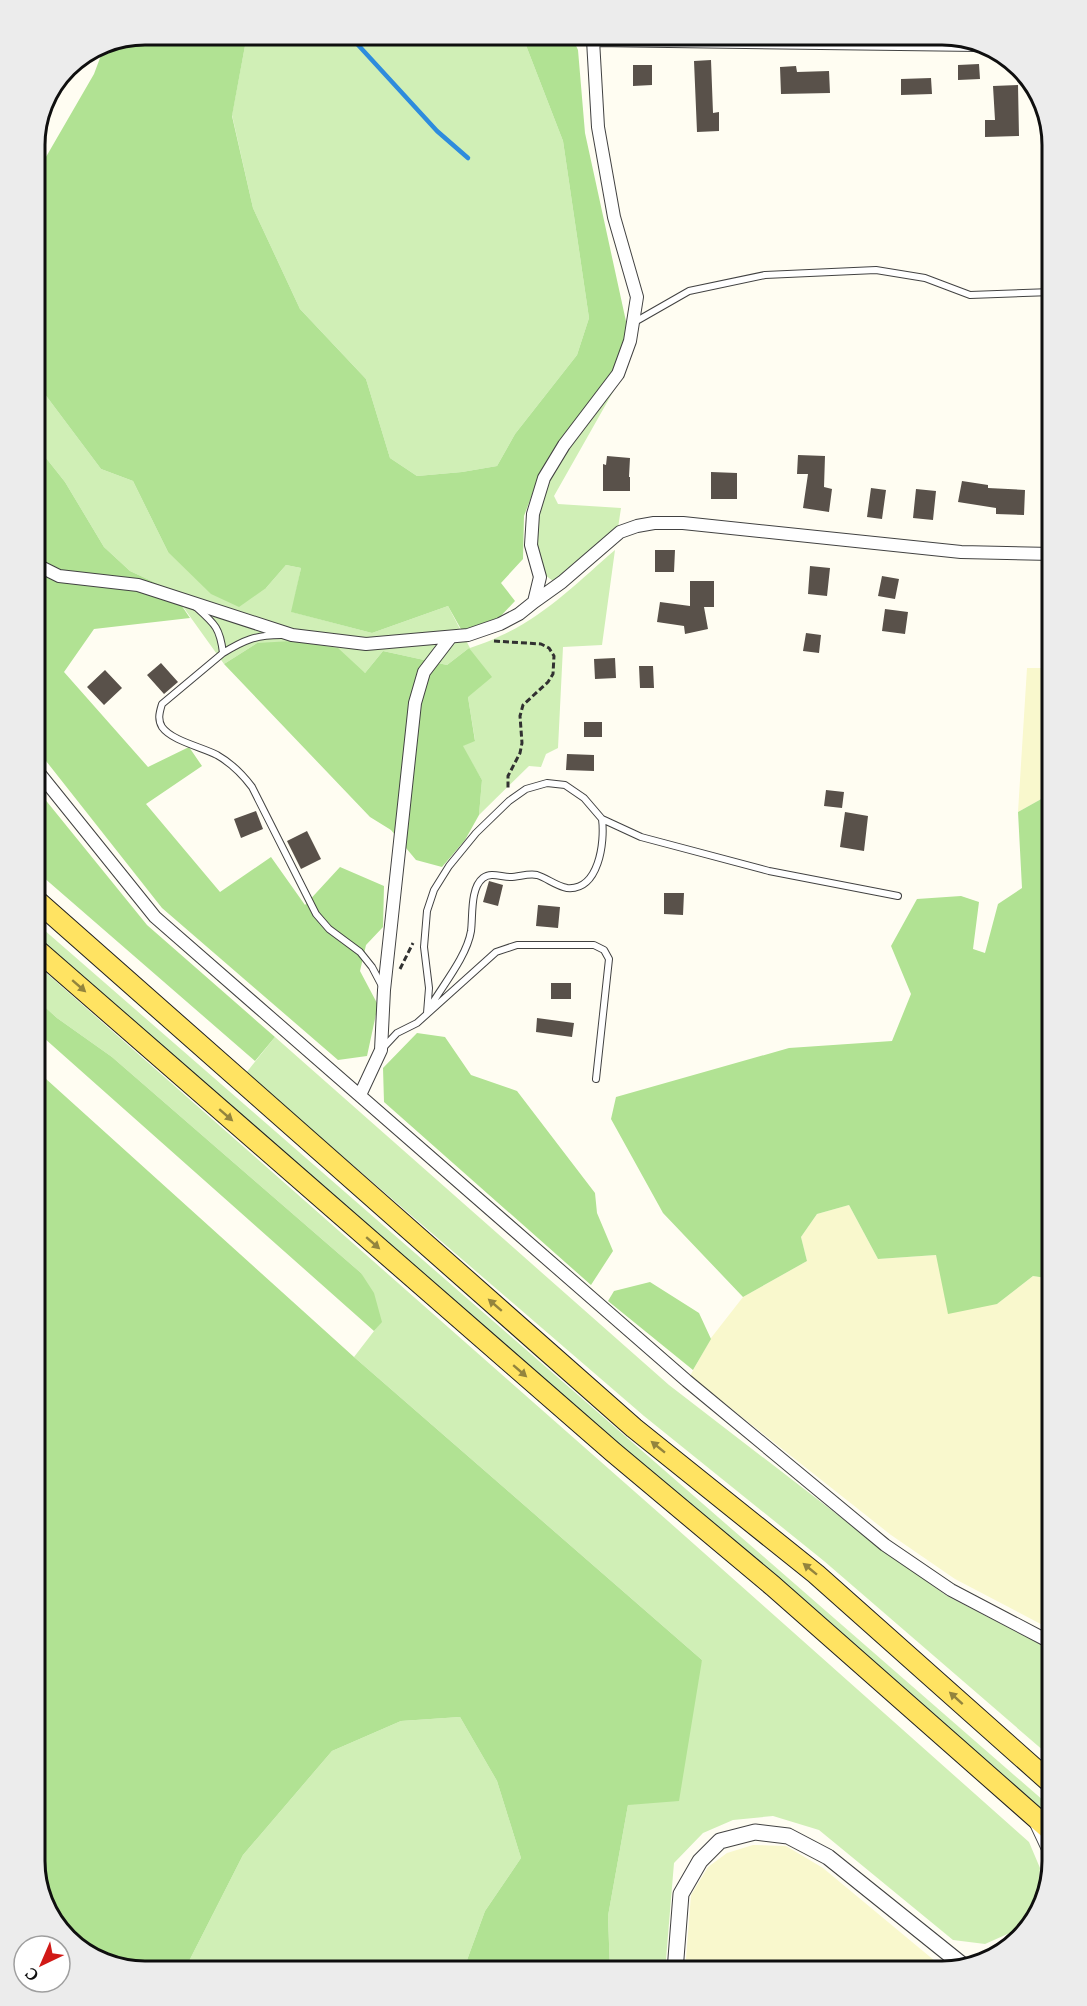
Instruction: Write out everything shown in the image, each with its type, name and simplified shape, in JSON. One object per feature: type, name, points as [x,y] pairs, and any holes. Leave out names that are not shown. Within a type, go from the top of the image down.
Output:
[{"type":"main road","points":[[45,908],[634,1428],[816,1574],[1042,1774]]},
{"type":"main road","points":[[45,957],[613,1452],[773,1586],[1042,1822]]},
{"type":"street","points":[[534,602],[540,577],[531,545],[533,514],[544,478],[564,445],[618,374],[630,341],[637,297],[614,218],[598,127],[592,45]]},
{"type":"street","points":[[45,569],[59,576],[138,585],[292,635],[366,644],[450,638],[468,635],[500,624],[519,614],[562,582],[620,532],[637,525],[683,523],[960,552],[1042,554]]},
{"type":"street","points":[[360,1095],[381,1050],[384,990],[414,703],[424,672],[450,638]]},
{"type":"street","points":[[45,780],[155,917],[687,1380],[885,1545],[951,1590],[1042,1637]]},
{"type":"street","points":[[1035,1816],[1042,1831]]},
{"type":"street","points":[[676,1961],[681,1894],[699,1861],[720,1841],[754,1832],[788,1836],[828,1857],[956,1960]]},
{"type":"lane","points":[[633,323],[689,291],[765,275],[876,270],[925,278],[970,295],[1042,292]]},
{"type":"lane","points":[[191,602],[211,620],[221,634],[223,653]]},
{"type":"lane","points":[[292,635],[264,635],[243,640],[223,653],[162,704],[159,716],[162,726],[174,736],[219,756],[243,774],[316,914],[329,929],[360,952],[372,967],[384,990]]},
{"type":"lane","points":[[427,1013],[429,988],[424,947],[427,911],[434,890],[449,866],[509,801],[526,789],[547,783],[565,785],[584,798],[602,819],[642,837],[759,869],[898,896]]},
{"type":"lane","points":[[427,1013],[465,951],[471,931],[471,909],[478,884],[484,877],[538,875],[567,888],[580,886],[590,879],[595,870],[603,832],[602,819]]},
{"type":"lane","points":[[381,1050],[397,1033],[417,1023],[496,952],[517,945],[594,945],[604,950],[609,959],[596,1080]]},
{"type":"path","points":[[468,635],[483,639],[541,644],[549,648],[554,656],[553,674],[548,682],[523,705],[520,716],[522,743],[520,753],[508,776],[509,801]]},
{"type":"path","points":[[384,990],[404,964],[413,943]]},
{"type":"green space","points":[[245,45],[526,45],[563,141],[589,318],[577,355],[515,434],[497,466],[417,476],[390,458],[366,379],[300,309],[253,208],[232,115]]},
{"type":"green space","points":[[245,45],[232,116],[253,208],[300,309],[366,379],[390,458],[417,476],[497,466],[515,434],[577,355],[589,318],[563,141],[526,45],[576,45],[585,133],[627,326],[626,341],[615,371],[539,476],[524,516],[523,559],[501,583],[515,601],[499,618],[462,631],[448,606],[372,633],[291,612],[301,568],[286,565],[266,588],[239,607],[211,594],[168,552],[133,481],[101,469],[45,394],[45,159],[94,74],[101,55],[125,47]]},
{"type":"green space","points":[[618,383],[554,496],[558,504],[621,508],[618,528],[553,581],[545,575],[537,539],[537,516],[542,495],[562,455]]},
{"type":"green space","points":[[45,394],[101,469],[133,481],[168,552],[266,588],[286,565],[301,568],[292,612],[372,633],[448,606],[470,648],[497,638],[532,619],[615,550],[602,645],[563,647],[558,748],[546,754],[541,767],[529,766],[479,815],[482,780],[462,746],[475,740],[468,697],[469,648],[447,665],[383,651],[365,673],[257,643],[224,664],[171,590],[130,571],[104,547],[65,482],[45,457]]},
{"type":"green space","points":[[45,457],[65,482],[104,547],[130,571],[171,590],[190,618],[94,629],[64,672],[148,767],[189,747],[202,766],[146,804],[220,892],[271,857],[305,905],[340,867],[384,886],[383,927],[366,945],[360,971],[378,1005],[367,1056],[338,1060],[162,908],[45,760]]},
{"type":"green space","points":[[292,641],[338,648],[365,673],[383,651],[447,665],[469,648],[492,677],[468,697],[475,741],[463,746],[482,780],[479,815],[465,840],[442,867],[416,860],[391,830],[370,817],[224,664],[257,643]]},
{"type":"green space","points":[[1027,668],[1042,668],[1042,799],[1018,812]]},
{"type":"green space","points":[[45,799],[147,925],[275,1037],[255,1061],[45,879]]},
{"type":"green space","points":[[1042,799],[1042,1277],[1033,1276],[997,1304],[948,1314],[936,1255],[878,1259],[849,1205],[817,1214],[801,1237],[807,1261],[743,1297],[663,1213],[611,1119],[616,1097],[789,1048],[892,1041],[911,994],[891,946],[917,899],[961,896],[979,902],[973,949],[985,953],[998,904],[1022,888],[1018,812]]},
{"type":"green space","points":[[45,931],[1042,1799],[1042,1812],[45,947]]},
{"type":"green space","points":[[45,972],[1029,1842],[1040,1868],[1038,1889],[1026,1915],[1012,1932],[985,1944],[953,1940],[819,1830],[773,1816],[733,1820],[703,1833],[674,1863],[666,1961],[610,1961],[608,1916],[628,1805],[702,1660],[354,1357],[381,1322],[361,1273],[112,1057],[45,1007]]},
{"type":"green space","points":[[45,1007],[112,1057],[361,1273],[374,1293],[382,1322],[374,1331],[45,1039]]},
{"type":"green space","points":[[417,1033],[445,1037],[471,1075],[517,1091],[595,1193],[597,1213],[613,1251],[591,1285],[384,1102],[383,1068]]},
{"type":"green space","points":[[275,1037],[669,1385],[882,1549],[947,1596],[1042,1645],[1042,1749],[824,1561],[644,1416],[246,1073]]},
{"type":"green space","points":[[45,1078],[354,1357],[702,1660],[679,1801],[628,1805],[608,1916],[610,1961],[467,1961],[485,1911],[521,1858],[497,1781],[460,1717],[401,1721],[332,1751],[243,1855],[189,1961],[138,1961],[119,1958],[95,1948],[84,1940],[74,1932],[58,1911],[47,1881],[45,1861]]},
{"type":"green space","points":[[849,1205],[878,1259],[936,1255],[997,1304],[1033,1276],[1042,1277],[1042,1625],[955,1579],[891,1535],[690,1376],[711,1338],[743,1297],[807,1261],[801,1237],[817,1214]]},
{"type":"green space","points":[[650,1282],[699,1313],[711,1339],[693,1370],[608,1301],[614,1291]]},
{"type":"green space","points":[[460,1717],[497,1781],[521,1858],[485,1911],[467,1961],[189,1961],[243,1855],[332,1751],[401,1721]]},
{"type":"green space","points":[[753,1845],[786,1846],[823,1868],[935,1961],[686,1961],[691,1895],[708,1867],[727,1853]]},
{"type":"building","points":[[711,60],[713,113],[719,112],[719,131],[697,132],[694,61]]},
{"type":"building","points":[[979,64],[980,79],[958,80],[958,65]]},
{"type":"building","points":[[633,65],[652,65],[652,85],[633,86]]},
{"type":"building","points":[[796,66],[797,72],[829,71],[830,93],[781,94],[780,67]]},
{"type":"building","points":[[931,78],[932,94],[901,95],[901,79]]},
{"type":"building","points":[[1018,85],[1019,136],[985,137],[985,120],[995,120],[993,86]]},
{"type":"building","points":[[798,455],[825,456],[824,487],[832,489],[829,512],[803,508],[808,474],[797,474]]},
{"type":"building","points":[[607,456],[630,458],[630,491],[603,491],[603,464],[606,465]]},
{"type":"building","points":[[711,472],[737,473],[737,499],[711,499]]},
{"type":"building","points":[[962,481],[988,485],[988,488],[1025,490],[1024,515],[996,514],[996,508],[958,502]]},
{"type":"building","points":[[871,488],[886,490],[882,519],[867,517]]},
{"type":"building","points":[[916,489],[936,491],[933,520],[913,518]]},
{"type":"building","points":[[655,550],[675,550],[674,572],[655,572]]},
{"type":"building","points":[[810,566],[830,568],[827,596],[808,594]]},
{"type":"building","points":[[882,576],[899,579],[895,599],[878,596]]},
{"type":"building","points":[[690,581],[714,581],[714,607],[704,607],[708,629],[685,634],[684,626],[657,622],[660,602],[690,606]]},
{"type":"building","points":[[885,609],[908,612],[905,634],[882,631]]},
{"type":"building","points":[[806,633],[821,635],[819,653],[803,651]]},
{"type":"building","points":[[615,658],[616,678],[595,679],[594,659]]},
{"type":"building","points":[[161,663],[178,682],[164,694],[147,675]]},
{"type":"building","points":[[639,666],[653,666],[654,688],[640,688]]},
{"type":"building","points":[[105,670],[122,688],[104,705],[87,687]]},
{"type":"building","points":[[584,722],[602,722],[602,737],[584,737]]},
{"type":"building","points":[[567,754],[594,755],[594,771],[566,770]]},
{"type":"building","points":[[826,790],[844,792],[842,808],[824,806]]},
{"type":"building","points":[[256,811],[263,829],[241,838],[234,819]]},
{"type":"building","points":[[845,812],[868,816],[864,851],[840,847]]},
{"type":"building","points":[[307,831],[321,859],[301,869],[287,841]]},
{"type":"building","points":[[489,881],[503,885],[498,906],[483,902]]},
{"type":"building","points":[[664,893],[684,893],[683,915],[664,914]]},
{"type":"building","points":[[538,905],[560,907],[558,928],[536,926]]},
{"type":"building","points":[[551,983],[571,983],[571,999],[551,999]]},
{"type":"building","points":[[537,1018],[574,1023],[572,1037],[536,1032]]},
{"type":"waterway","points":[[358,45],[437,131],[468,158]]}]
